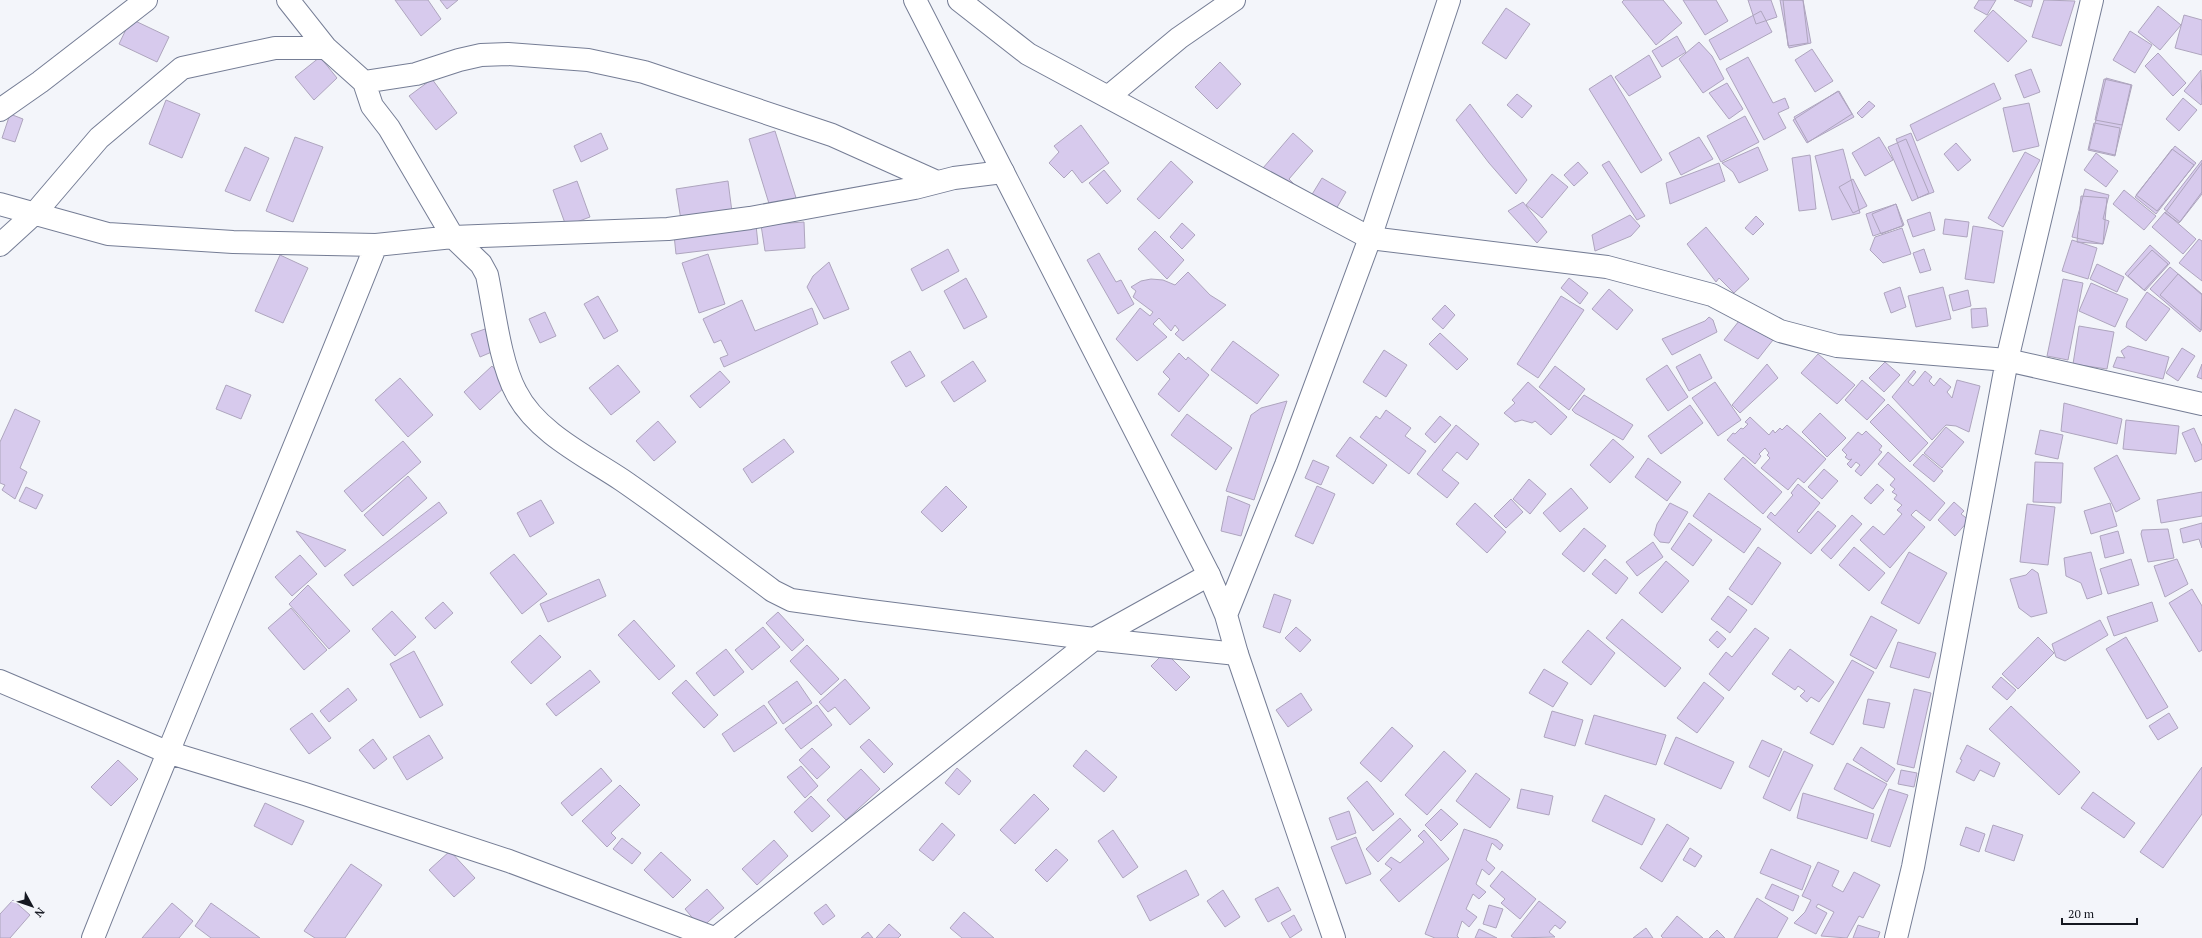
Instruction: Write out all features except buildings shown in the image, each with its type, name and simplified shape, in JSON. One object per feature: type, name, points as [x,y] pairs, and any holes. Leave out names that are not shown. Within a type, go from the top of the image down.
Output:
[{"type":"street","points":[[0,110],[40,82],[146,0]]},
{"type":"street","points":[[288,0],[326,48],[364,82],[372,106],[392,133],[453,237],[481,264],[487,275],[508,373],[516,392],[529,412],[566,444],[622,480],[773,591],[791,600],[1094,639],[1237,654]]},
{"type":"street","points":[[914,0],[1209,575],[1226,615],[1237,654],[1334,938]]},
{"type":"street","points":[[959,0],[1028,54],[1370,238],[1607,267],[1712,295],[1780,331],[1837,346],[2007,360],[2202,404]]},
{"type":"street","points":[[1108,97],[1179,38],[1234,0]]},
{"type":"street","points":[[1226,615],[1286,465],[1370,238],[1449,0]]},
{"type":"street","points":[[1896,938],[1913,867],[2007,360],[2092,0]]},
{"type":"street","points":[[0,245],[34,213],[99,138],[182,68],[275,48],[326,48]]},
{"type":"street","points":[[364,82],[416,74],[459,60],[481,55],[508,54],[588,60],[644,72],[817,130],[937,182]]},
{"type":"street","points":[[0,204],[108,234],[149,238],[233,242],[376,245],[453,237],[668,229],[750,218],[915,188],[937,182],[1003,172]]},
{"type":"street","points":[[93,938],[167,752],[301,434],[376,245]]},
{"type":"street","points":[[0,681],[167,752],[305,794],[509,861],[715,938],[1094,639],[1209,575]]}]
